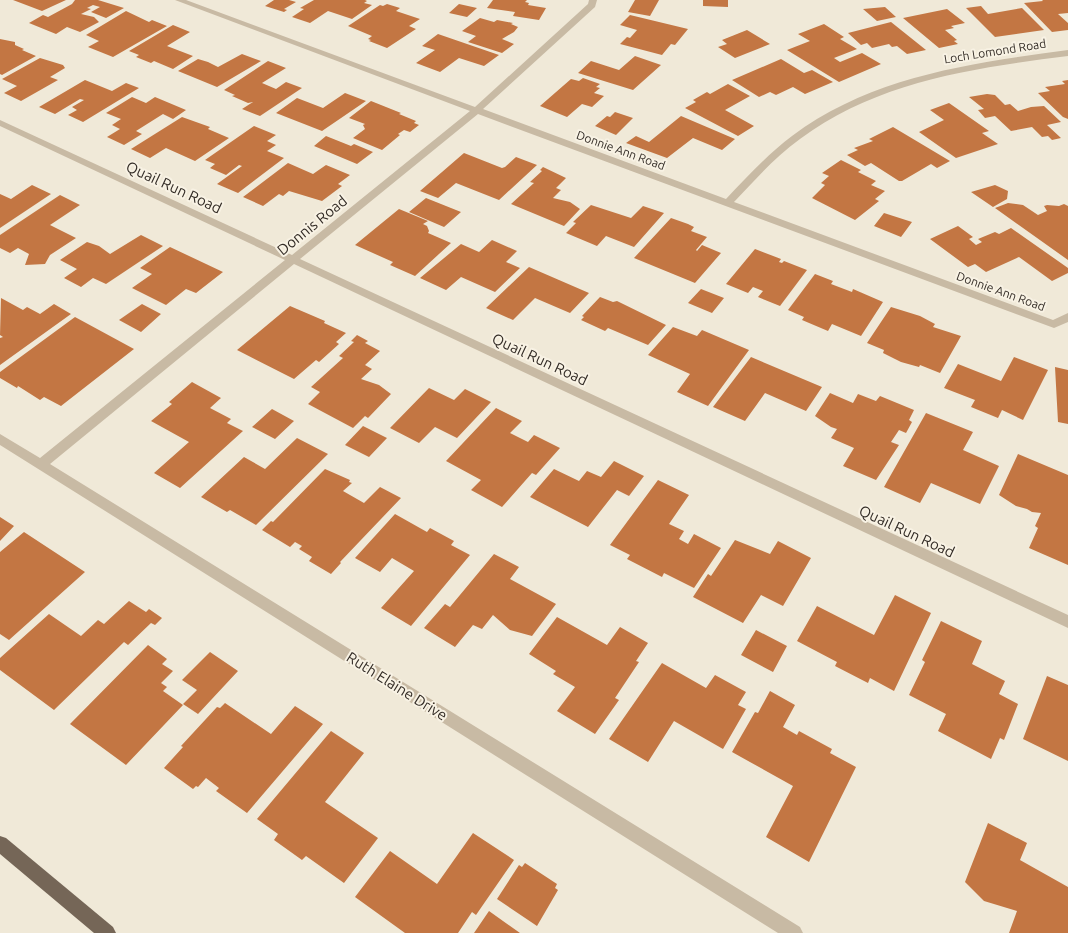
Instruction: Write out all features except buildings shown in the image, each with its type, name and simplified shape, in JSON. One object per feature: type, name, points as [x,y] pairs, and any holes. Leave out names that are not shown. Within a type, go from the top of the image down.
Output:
[{"type":"main road","points":[[0,844],[108,933]]},
{"type":"street","name":"Donnie Ann Road","points":[[179,0],[1054,324],[1068,317]]},
{"type":"street","name":"Donnis Road","points":[[41,464],[477,110],[592,5],[593,0]]},
{"type":"street","name":"Loch Lomond Road","points":[[728,203],[769,159],[795,137],[824,118],[859,101],[896,85],[939,73],[983,64],[1068,53]]},
{"type":"street","name":"Quail Run Road","points":[[0,123],[1068,622]]},
{"type":"street","name":"Ruth Elaine Drive","points":[[0,439],[794,933]]}]
